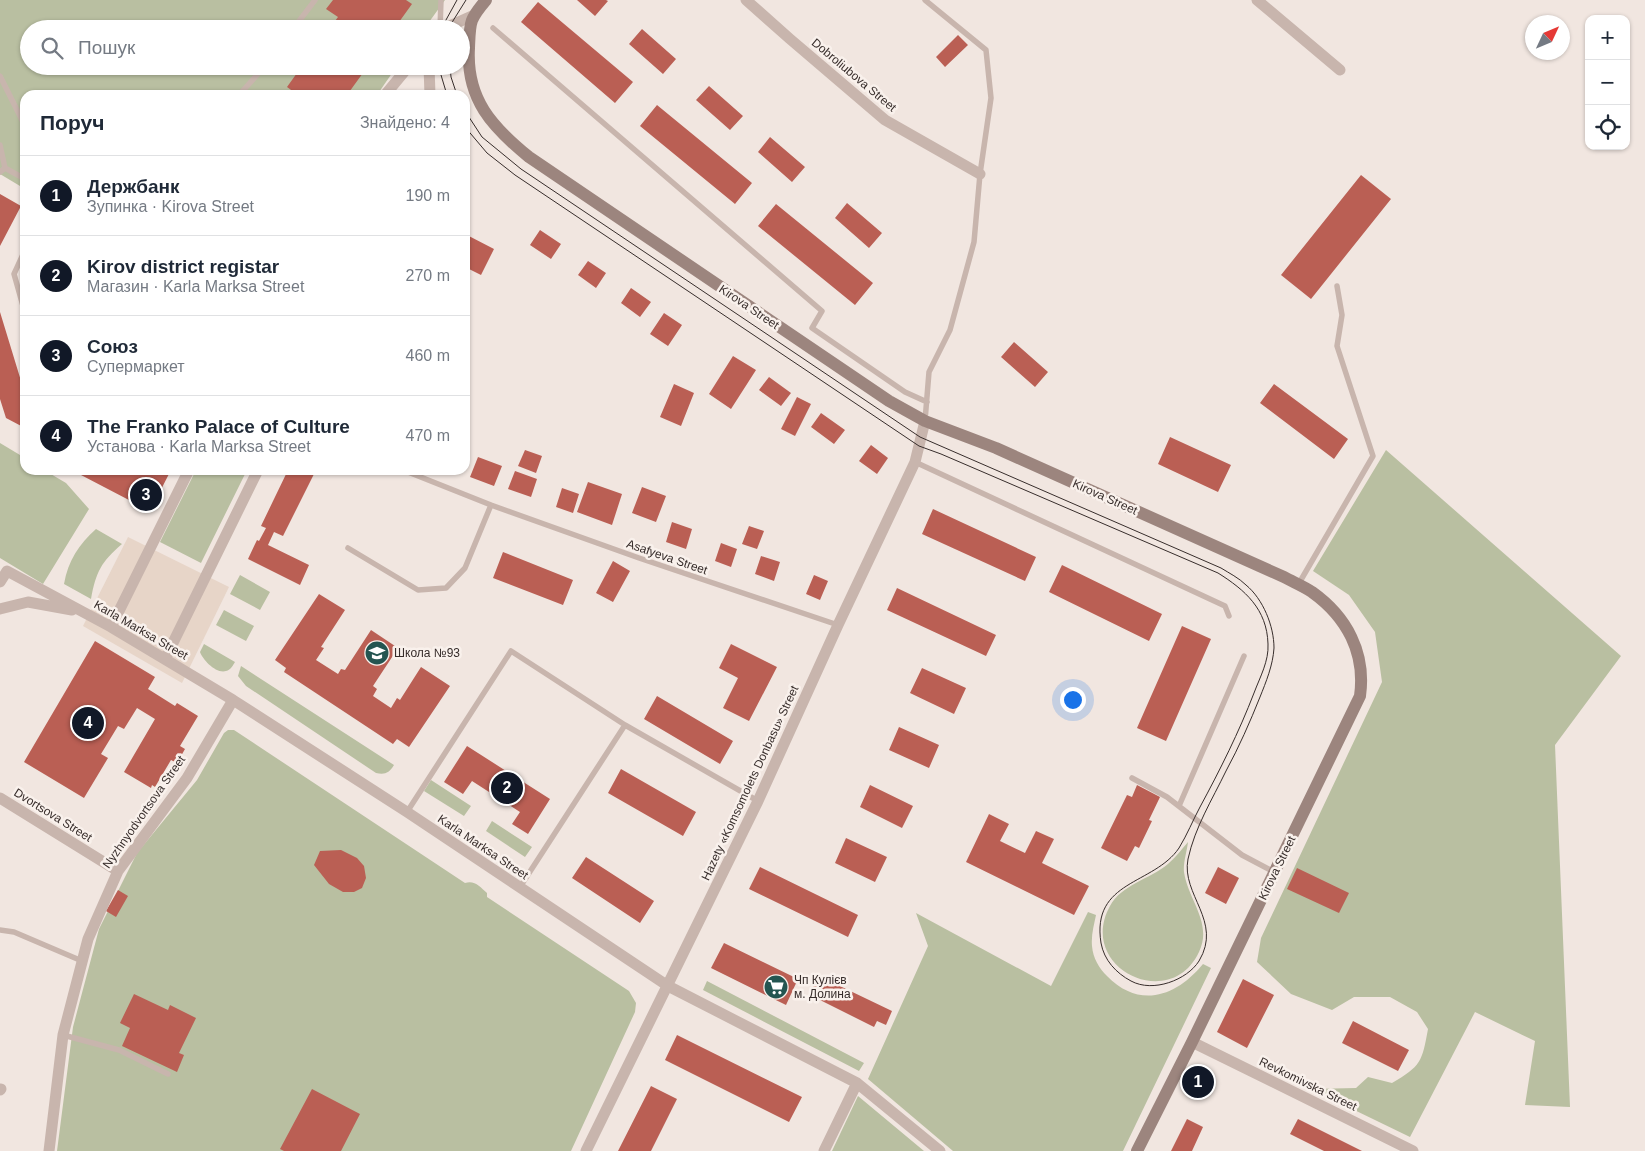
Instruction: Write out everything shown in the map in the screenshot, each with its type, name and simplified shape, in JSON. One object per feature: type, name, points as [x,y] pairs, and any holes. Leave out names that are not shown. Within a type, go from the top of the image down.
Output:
[{"type":"main road","points":[[472,16],[486,0]]},
{"type":"main road","name":"Kirova Street","points":[[470,41],[472,16]]},
{"type":"main road","name":"Kirova Street","points":[[470,72],[475,96],[488,118],[506,138],[537,163],[881,396],[925,421],[996,448],[1298,585],[1312,592],[1330,608],[1347,628],[1359,654],[1362,679],[1360,696],[1137,1151]]},
{"type":"street","name":"Dobroliubova Street","points":[[746,0],[790,40],[885,120],[980,174]]},
{"type":"street","points":[[1257,0],[1340,70]]},
{"type":"street","points":[[463,20],[472,16]]},
{"type":"street","points":[[389,90],[402,75]]},
{"type":"street","points":[[429,75],[430,90]]},
{"type":"street","name":"Hazety «Komsomolets Donbasu» Street","points":[[586,1151],[758,801],[915,462],[925,421]]},
{"type":"street","points":[[110,627],[186,475]]},
{"type":"street","points":[[165,659],[256,475]]},
{"type":"street","name":"Karla Marksa Street","points":[[0,582],[7,571],[110,627],[233,700],[407,812],[668,986],[857,1082],[940,1151]]},
{"type":"street","points":[[0,608],[28,602],[83,612]]},
{"type":"street","name":"Nyzhnyodvortsova Street","points":[[49,1151],[63,1035],[88,939],[118,871],[186,778],[233,700]]},
{"type":"street","name":"Dvortsova Street","points":[[0,798],[118,871]]},
{"type":"street","name":"Revkomivska Street","points":[[1192,1042],[1413,1151]]},
{"type":"street","points":[[824,1151],[857,1082]]},
{"type":"lane","points":[[300,20],[315,0]]},
{"type":"lane","points":[[441,0],[442,20]]},
{"type":"lane","points":[[925,0],[986,50],[991,98],[980,174],[974,242],[950,330],[929,372],[925,421]]},
{"type":"lane","points":[[493,28],[822,311],[812,328],[905,392],[927,402]]},
{"type":"lane","points":[[243,90],[257,75]]},
{"type":"lane","points":[[0,76],[20,116]]},
{"type":"lane","points":[[0,145],[3,170],[20,177]]},
{"type":"lane","points":[[20,261],[14,274],[20,295]]},
{"type":"lane","points":[[1298,585],[1373,456],[1337,346],[1342,315],[1336,286]]},
{"type":"lane","points":[[915,462],[1225,606],[1229,616]]},
{"type":"lane","name":"Asafyeva Street","points":[[416,475],[491,505],[639,558],[838,625]]},
{"type":"lane","points":[[348,548],[418,590],[446,588],[465,568],[491,505]]},
{"type":"lane","points":[[407,812],[511,651],[624,725],[758,801]]},
{"type":"lane","points":[[1178,806],[1244,656]]},
{"type":"lane","points":[[520,887],[624,725]]},
{"type":"lane","points":[[1132,778],[1167,797],[1231,848],[1274,872]]},
{"type":"lane","points":[[0,930],[14,932],[82,961]]},
{"type":"lane","points":[[63,1035],[119,1050],[168,1074]]},
{"type":"green space","points":[[0,0],[445,0],[431,20],[20,20],[20,75],[391,75],[380,90],[20,90],[20,186],[0,174]]},
{"type":"green space","points":[[0,443],[20,455],[20,475],[52,475],[66,483],[89,509],[43,584],[0,558]]},
{"type":"green space","points":[[1386,450],[1621,656],[1555,745],[1570,1107],[1525,1105],[1535,1041],[1475,1012],[1410,1137],[1311,1089],[1356,1088],[1368,1077],[1392,1083],[1409,1072],[1415,1067],[1422,1056],[1428,1029],[1417,1012],[1390,997],[1354,997],[1332,1010],[1291,994],[1257,962],[1261,938],[1382,682],[1375,632],[1349,595],[1313,571]]},
{"type":"green space","points":[[194,475],[245,475],[201,563],[160,542]]},
{"type":"green space","points":[[96,529],[122,544],[100,568],[91,599],[64,584],[68,568],[75,554]]},
{"type":"green space","points":[[240,575],[270,592],[260,610],[230,594]]},
{"type":"green space","points":[[224,610],[254,626],[246,641],[216,625]]},
{"type":"green space","points":[[204,644],[235,662],[232,667],[222,671],[210,666],[200,652]]},
{"type":"green space","points":[[241,666],[394,765],[387,773],[376,773],[246,686],[238,676]]},
{"type":"green space","points":[[228,730],[234,730],[465,883],[472,882],[477,885],[487,893],[487,897],[629,991],[636,1003],[635,1012],[571,1151],[57,1151],[73,1027],[99,929],[137,853],[197,780],[224,733]]},
{"type":"green space","points":[[431,780],[471,806],[464,816],[424,791]]},
{"type":"green space","points":[[492,821],[532,847],[525,857],[486,831]]},
{"type":"green space","points":[[1188,842],[1184,872],[1203,931],[1203,941],[1199,952],[1185,970],[1168,980],[1149,981],[1131,975],[1116,964],[1105,948],[1103,928],[1110,906],[1128,887],[1168,864]]},
{"type":"green space","points":[[1088,912],[1096,915],[1092,942],[1094,955],[1101,970],[1119,986],[1132,993],[1157,995],[1181,984],[1203,964],[1211,968],[1123,1151],[953,1151],[868,1079],[928,946],[916,913],[1051,986]]},
{"type":"green space","points":[[707,981],[864,1063],[859,1071],[703,990]]},
{"type":"green space","points":[[858,1096],[924,1151],[832,1151]]},
{"type":"shaded area","points":[[128,537],[229,587],[182,683],[83,626]]},
{"type":"building","points":[[333,0],[406,0],[412,4],[400,20],[336,20],[338,17],[326,9]]},
{"type":"building","points":[[577,0],[606,0],[608,1],[595,16]]},
{"type":"building","points":[[538,2],[633,82],[615,103],[521,22]]},
{"type":"building","points":[[642,29],[676,59],[663,74],[629,44]]},
{"type":"building","points":[[958,35],[968,45],[945,67],[936,57]]},
{"type":"building","points":[[296,75],[361,75],[351,90],[291,90],[287,87]]},
{"type":"building","points":[[709,86],[743,116],[730,130],[696,100]]},
{"type":"building","points":[[657,105],[752,183],[735,204],[640,126]]},
{"type":"building","points":[[770,137],[805,167],[792,182],[758,152]]},
{"type":"building","points":[[1361,175],[1391,199],[1311,299],[1281,275]]},
{"type":"building","points":[[0,194],[20,205],[20,208],[0,246]]},
{"type":"building","points":[[847,203],[882,233],[869,248],[835,218]]},
{"type":"building","points":[[776,204],[873,283],[855,305],[758,226]]},
{"type":"building","points":[[540,230],[561,244],[551,259],[530,245]]},
{"type":"building","points":[[470,237],[494,249],[481,275],[470,270]]},
{"type":"building","points":[[588,261],[606,273],[596,288],[578,275]]},
{"type":"building","points":[[631,288],[651,302],[640,317],[621,303]]},
{"type":"building","points":[[0,312],[20,378],[20,425],[6,418],[0,399]]},
{"type":"building","points":[[664,313],[682,325],[668,346],[650,334]]},
{"type":"building","points":[[1014,342],[1048,372],[1035,387],[1001,357]]},
{"type":"building","points":[[733,356],[756,370],[731,409],[709,394]]},
{"type":"building","points":[[769,377],[791,393],[781,406],[759,390]]},
{"type":"building","points":[[674,384],[694,393],[681,426],[660,417]]},
{"type":"building","points":[[1274,384],[1348,439],[1334,459],[1260,403]]},
{"type":"building","points":[[797,397],[811,404],[795,436],[781,429]]},
{"type":"building","points":[[821,413],[845,430],[834,444],[811,427]]},
{"type":"building","points":[[1170,437],[1231,465],[1218,492],[1158,464]]},
{"type":"building","points":[[871,445],[888,458],[877,474],[859,461]]},
{"type":"building","points":[[525,450],[542,456],[536,473],[518,466]]},
{"type":"building","points":[[478,457],[502,466],[494,486],[470,477]]},
{"type":"building","points":[[515,471],[537,479],[531,497],[508,489]]},
{"type":"building","points":[[81,475],[168,475],[150,511]]},
{"type":"building","points":[[286,475],[314,475],[283,536],[274,532],[268,545],[309,565],[300,585],[248,559],[257,540],[259,541],[266,528],[261,526]]},
{"type":"building","points":[[588,482],[622,494],[612,525],[577,512]]},
{"type":"building","points":[[642,487],[666,496],[656,522],[632,513]]},
{"type":"building","points":[[562,488],[579,494],[573,513],[556,507]]},
{"type":"building","points":[[933,509],[1036,557],[1025,581],[922,534]]},
{"type":"building","points":[[672,522],[692,529],[686,549],[666,542]]},
{"type":"building","points":[[749,526],[764,531],[757,549],[742,544]]},
{"type":"building","points":[[721,543],[737,549],[731,567],[715,561]]},
{"type":"building","points":[[503,552],[573,580],[563,605],[493,578]]},
{"type":"building","points":[[761,556],[780,562],[774,581],[755,574]]},
{"type":"building","points":[[613,561],[630,571],[613,602],[596,593]]},
{"type":"building","points":[[1062,565],[1162,614],[1149,641],[1049,592]]},
{"type":"building","points":[[814,575],[828,581],[820,600],[806,594]]},
{"type":"building","points":[[897,588],[996,635],[986,656],[887,610]]},
{"type":"building","points":[[319,594],[345,610],[321,647],[324,648],[316,660],[338,674],[341,669],[345,670],[371,630],[398,648],[373,686],[377,689],[373,696],[391,708],[397,698],[400,700],[421,667],[450,686],[409,747],[397,739],[393,744],[284,672],[286,668],[275,660]]},
{"type":"building","points":[[1182,626],[1211,639],[1166,741],[1137,728]]},
{"type":"building","points":[[95,641],[155,677],[148,689],[175,706],[177,703],[198,716],[180,746],[185,749],[177,763],[171,760],[155,787],[152,785],[151,788],[124,772],[155,719],[137,708],[124,729],[118,726],[101,754],[108,758],[84,798],[24,762]]},
{"type":"building","points":[[731,644],[777,667],[749,721],[723,708],[738,678],[719,668]]},
{"type":"building","points":[[922,668],[966,688],[954,714],[910,693]]},
{"type":"building","points":[[657,696],[733,741],[720,764],[644,719]]},
{"type":"building","points":[[899,727],[939,745],[929,768],[889,750]]},
{"type":"building","points":[[467,746],[550,799],[528,834],[512,824],[520,812],[472,781],[463,794],[444,782]]},
{"type":"building","points":[[621,769],[696,812],[683,836],[608,793]]},
{"type":"building","points":[[870,785],[913,806],[902,828],[860,807]]},
{"type":"building","points":[[1137,785],[1160,797],[1149,820],[1152,821],[1139,848],[1135,846],[1127,861],[1101,848],[1127,795],[1132,797]]},
{"type":"building","points":[[989,814],[1009,824],[1000,841],[1025,853],[1036,831],[1054,839],[1042,863],[1089,886],[1074,915],[966,862]]},
{"type":"building","points":[[846,838],[887,857],[875,882],[835,863]]},
{"type":"building","points":[[341,850],[357,858],[364,866],[366,878],[362,888],[354,892],[343,892],[329,884],[314,865],[320,851]]},
{"type":"building","points":[[586,857],[654,901],[640,923],[572,878]]},
{"type":"building","points":[[760,867],[858,915],[848,937],[749,889]]},
{"type":"building","points":[[1218,867],[1239,878],[1226,904],[1205,893]]},
{"type":"building","points":[[1297,868],[1349,893],[1339,913],[1287,889]]},
{"type":"building","points":[[118,890],[128,896],[116,917],[106,911]]},
{"type":"building","points":[[724,943],[798,979],[786,1005],[711,968]]},
{"type":"building","points":[[819,976],[892,1011],[886,1025],[877,1021],[874,1027],[820,1000],[823,994],[812,989]]},
{"type":"building","points":[[1243,979],[1274,995],[1247,1048],[1217,1032]]},
{"type":"building","points":[[134,994],[168,1010],[170,1005],[196,1018],[179,1053],[184,1055],[177,1072],[122,1046],[130,1028],[120,1023]]},
{"type":"building","points":[[1353,1021],[1409,1050],[1398,1071],[1342,1043]]},
{"type":"building","points":[[677,1035],[802,1097],[789,1122],[665,1060]]},
{"type":"building","points":[[651,1086],[677,1099],[651,1151],[618,1151]]},
{"type":"building","points":[[312,1089],[360,1114],[341,1151],[284,1151],[280,1149]]},
{"type":"building","points":[[1187,1119],[1203,1127],[1192,1151],[1171,1151]]},
{"type":"building","points":[[1298,1119],[1362,1151],[1324,1151],[1290,1134]]},
{"type":"tram line","points":[[446,20],[457,0]]},
{"type":"tram line","points":[[454,20],[466,0]]},
{"type":"tram line","points":[[441,75],[446,90]]},
{"type":"tram line","points":[[451,75],[455,90]]},
{"type":"tram line","points":[[470,119],[482,137],[521,169],[920,437],[1221,568],[1240,580],[1258,598],[1270,622],[1272,631],[1274,648],[1271,667],[1252,716],[1199,825],[1191,847],[1187,872],[1204,921],[1206,933],[1205,947],[1194,968],[1169,983],[1149,986],[1131,981],[1120,974],[1105,955],[1101,943],[1100,922],[1105,907],[1115,895],[1155,870],[1179,848],[1229,751],[1264,669],[1267,657],[1267,632],[1264,621],[1253,602],[1237,586],[1218,573],[919,446],[515,175],[487,153],[470,133]]},
{"type":"place","name":"Союз","points":[[146,495]]},
{"type":"place","name":"Школа №93","points":[[377,653]]},
{"type":"place","name":"The Franko Palace of Culture","points":[[88,723]]},
{"type":"place","name":"Kirov district registar","points":[[507,788]]},
{"type":"place","name":"Чп Кулієв м. Долина","points":[[776,987]]},
{"type":"place","name":"Держбанк","points":[[1198,1082]]}]
